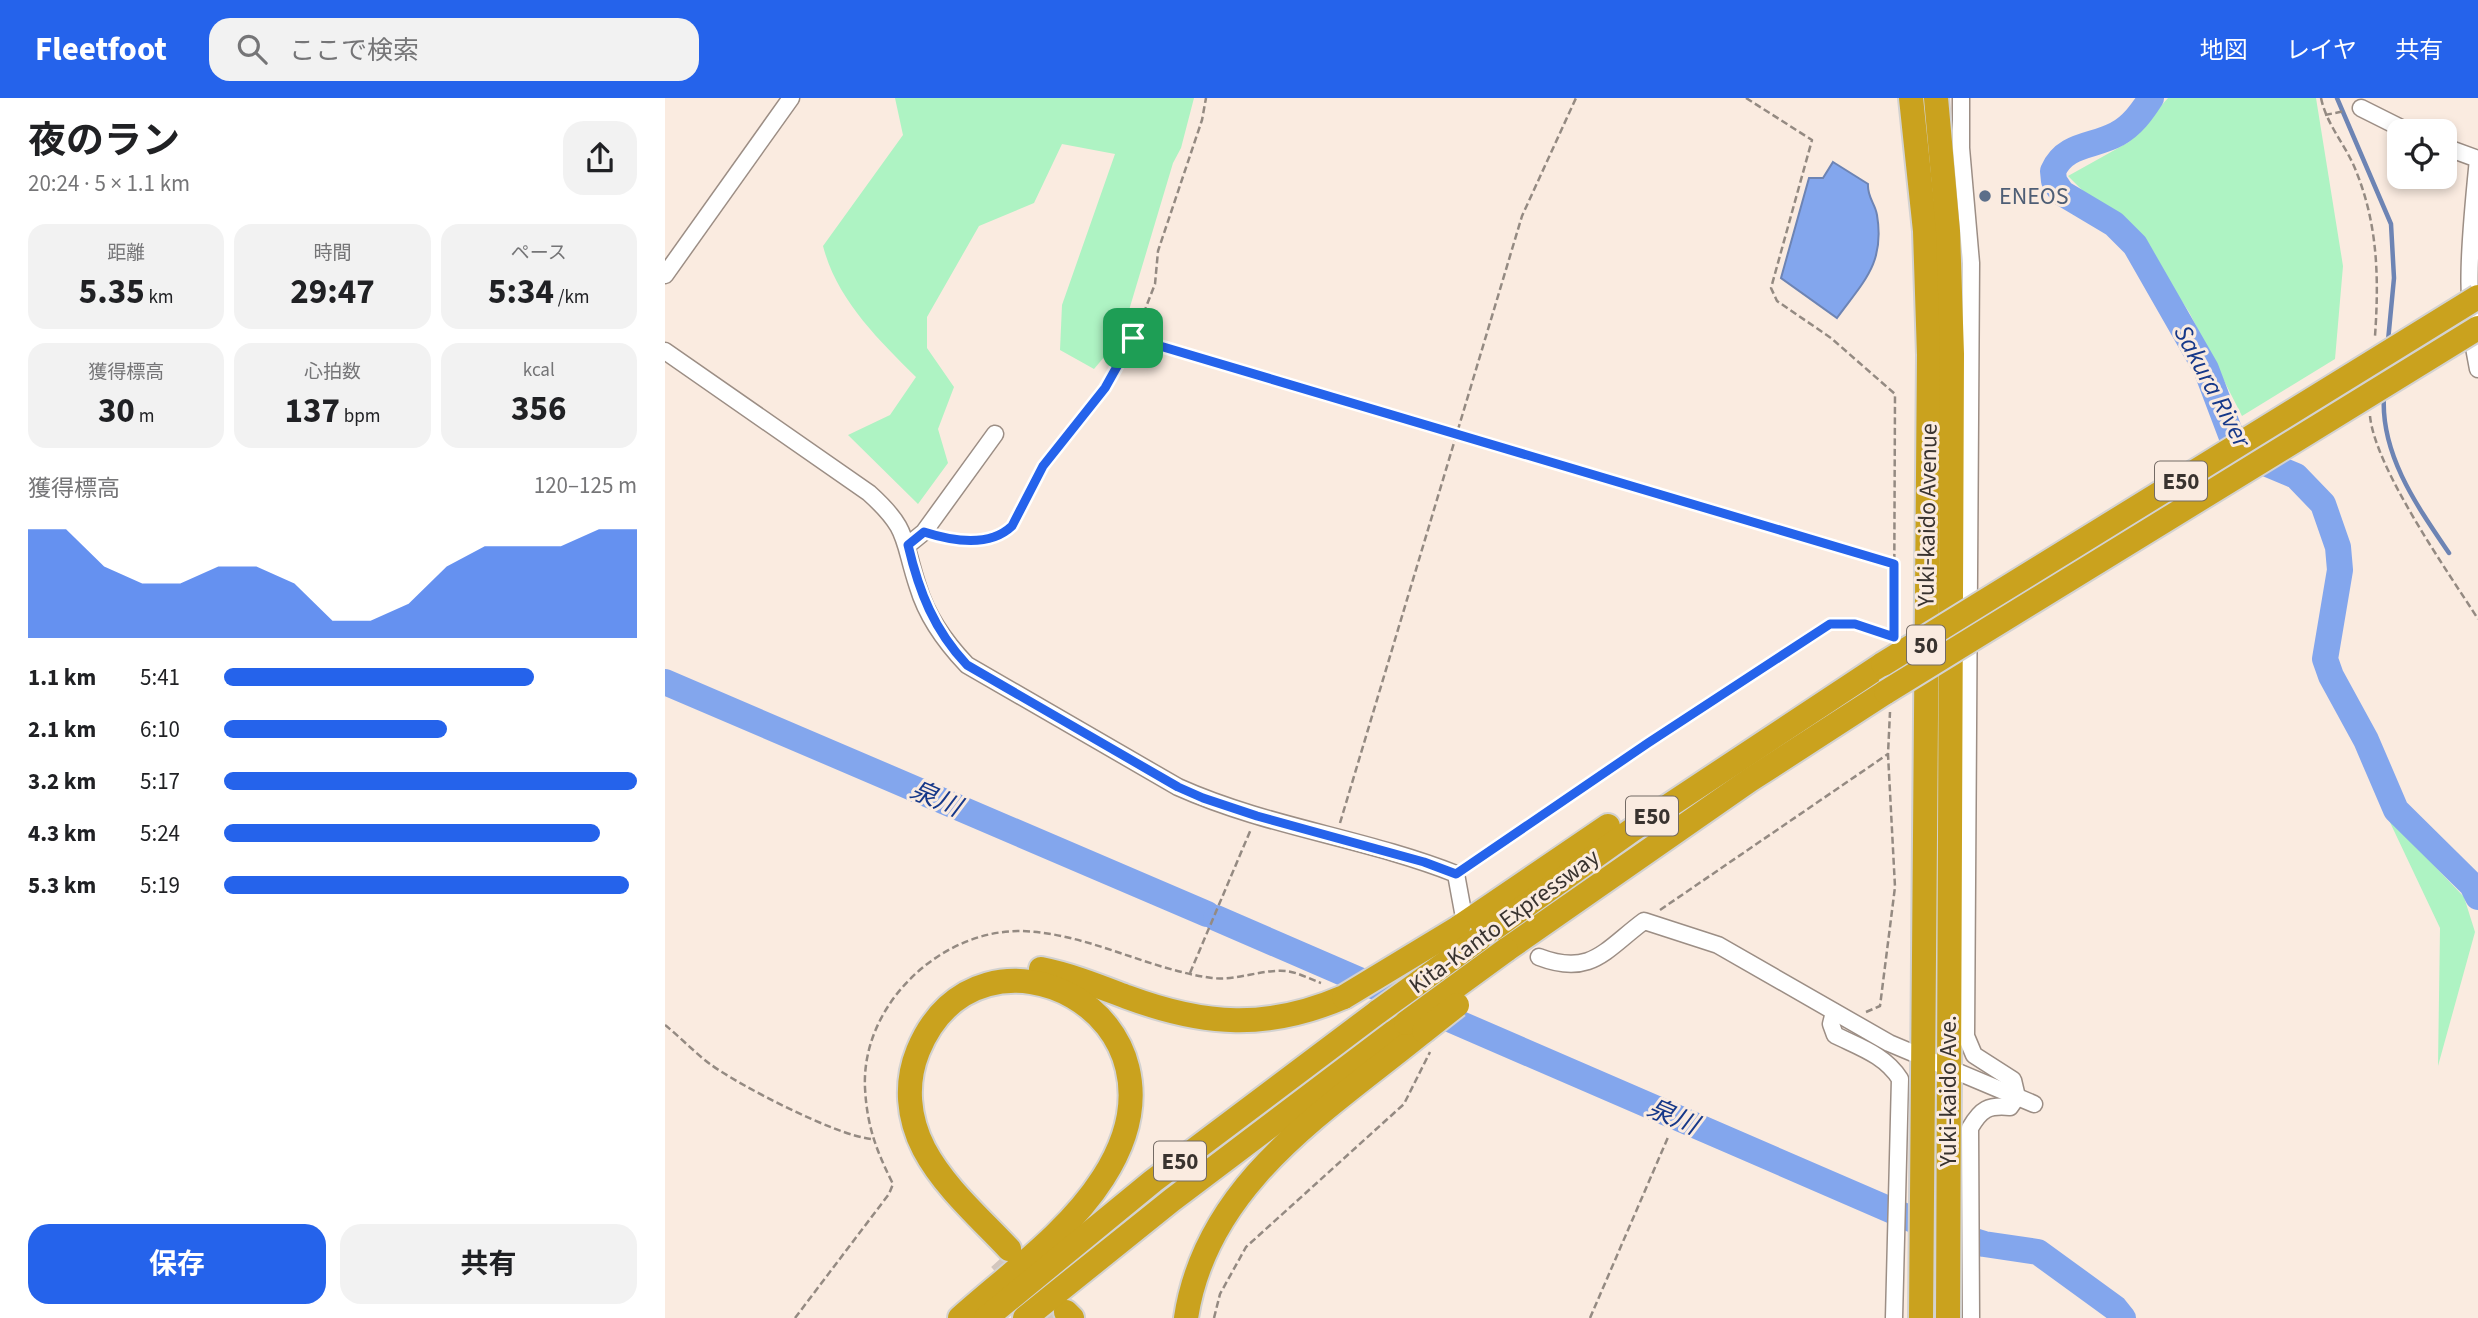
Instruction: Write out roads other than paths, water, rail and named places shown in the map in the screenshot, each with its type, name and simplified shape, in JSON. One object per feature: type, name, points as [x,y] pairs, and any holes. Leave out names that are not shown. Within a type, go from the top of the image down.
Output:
[{"type":"highway","name":"Yuki-kaido Avenue","points":[[1911,98],[1925,232],[1929,355],[1921,1059]]},
{"type":"highway","name":"Yuki-kaido Avenue","points":[[1935,98],[1948,231],[1952,354],[1948,1069]]},
{"type":"highway","name":"Kita-Kanto Expressway","points":[[986,1318],[1153,1181],[1379,1011],[1467,926],[1632,830],[1883,664],[2478,298]]},
{"type":"highway","name":"Kita-Kanto Expressway","points":[[1025,1318],[1172,1200],[1521,954],[1665,840],[1885,692],[2478,328]]},
{"type":"highway","points":[[960,1318],[1068,1222],[1087,1199],[1112,1164],[1127,1125],[1130,1104],[1128,1067],[1113,1032],[1102,1017],[1077,998],[1051,987],[1023,981],[984,987],[950,1006],[924,1036],[911,1072],[909,1093],[912,1116],[925,1151],[1004,1254],[925,1178],[908,1149],[896,1117],[895,1081],[904,1044],[926,1010],[947,990],[970,977],[1004,967],[1043,969],[1085,980],[1179,1013],[1238,1022],[1307,1013],[1344,997],[1467,926]]},
{"type":"highway","points":[[1186,1318],[1203,1250],[1227,1209],[1247,1183],[1415,1027]]},
{"type":"highway","name":"Yuki-kaido Ave.","points":[[1921,1059],[1921,1318]]},
{"type":"highway","name":"Yuki-kaido Ave.","points":[[1948,1069],[1959,1261],[1948,1318]]},
{"type":"street","points":[[665,275],[791,98]]},
{"type":"street","points":[[1958,1212],[1970,1128],[1979,1111],[1992,1105],[2010,1107],[2017,1097],[2013,1080],[1974,1055],[1966,1036],[1971,263],[1961,148],[1961,98]]},
{"type":"street","points":[[2361,108],[2387,121]]},
{"type":"street","points":[[2457,151],[2478,159],[2472,212],[2469,323],[2478,369]]},
{"type":"street","points":[[665,351],[869,493],[889,511],[908,545],[918,588],[931,617],[948,645],[967,665],[1178,787],[1257,816],[1336,836],[1456,874],[1467,926]]},
{"type":"street","points":[[908,545],[924,532],[995,434]]},
{"type":"street","points":[[1521,954],[1563,966],[1585,965],[1644,920],[1719,945],[1921,1059],[2034,1104]]},
{"type":"street","points":[[1834,1012],[1831,1024],[1835,1035],[1880,1057],[1892,1067],[1900,1079],[1894,1318]]},
{"type":"street","points":[[1959,1261],[1971,1318]]},
{"type":"water","points":[[1833,162],[1868,184],[1879,232],[1875,259],[1870,271],[1837,318],[1781,278],[1809,178],[1823,178]]},
{"type":"waterway","name":"Sakura River","points":[[2151,98],[2122,131],[2065,155],[2053,171],[2054,181],[2062,193],[2114,224],[2135,245],[2206,369],[2231,435],[2241,453],[2296,476],[2323,504],[2338,547],[2340,570],[2325,659],[2331,676],[2366,740],[2396,810],[2472,885],[2478,897]]},
{"type":"waterway","points":[[2337,98],[2391,224],[2394,278],[2388,341]]},
{"type":"waterway","points":[[2384,395],[2384,417],[2394,459],[2413,498],[2449,553]]},
{"type":"waterway","name":"泉川","points":[[665,682],[1207,914]]},
{"type":"waterway","name":"泉川","points":[[1216,918],[1932,1228],[1984,1244],[2038,1252],[2115,1308],[2123,1318]]},
{"type":"tunnel","points":[[1000,1259],[1054,1318]]},
{"type":"place","name":"ENEOS","points":[[1985,196]]}]
